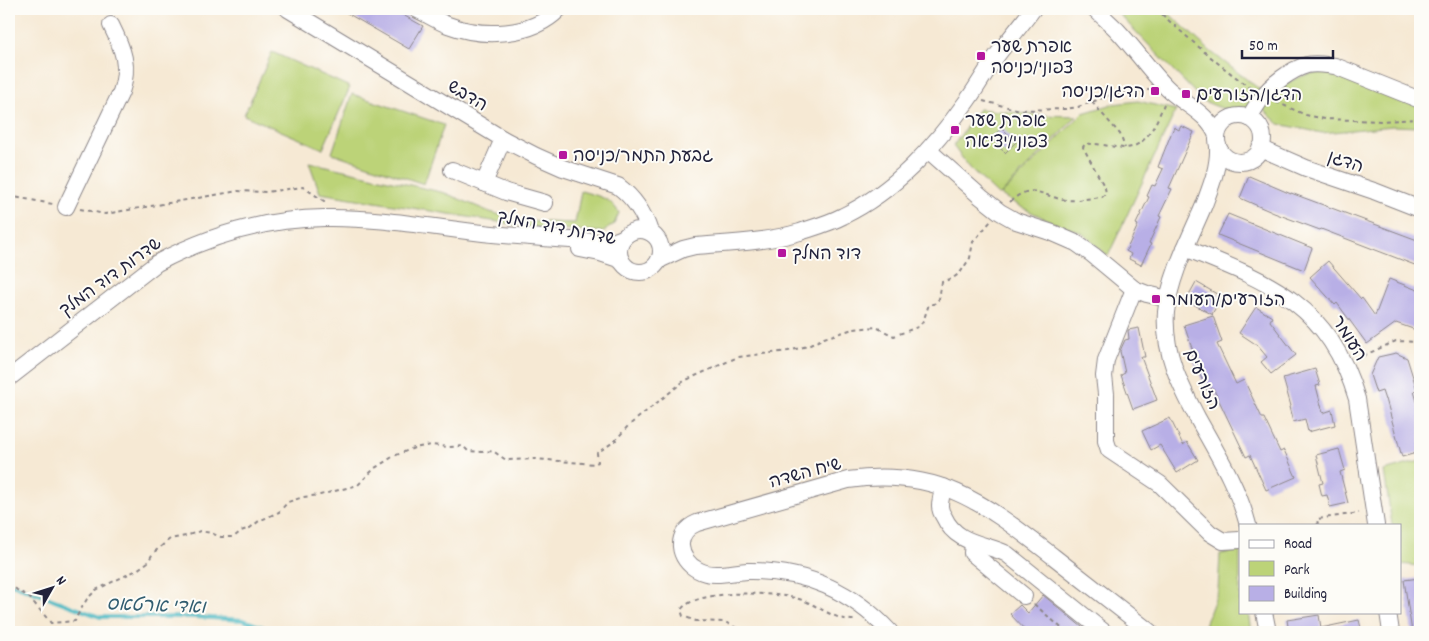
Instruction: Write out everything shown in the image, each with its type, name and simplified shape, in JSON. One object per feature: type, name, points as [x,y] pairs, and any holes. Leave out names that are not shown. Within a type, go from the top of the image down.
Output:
[{"type":"street","name":"הדבש","points":[[288,9],[503,139],[563,168],[618,186],[626,191],[634,201],[653,234]]},
{"type":"street","points":[[416,9],[446,25],[470,31],[495,32],[518,30],[538,24],[559,9]]},
{"type":"street","points":[[998,54],[1020,9]]},
{"type":"street","points":[[659,260],[695,246],[769,238],[798,232],[843,216],[869,202],[891,186],[946,130],[998,54],[1034,9]]},
{"type":"street","points":[[1095,10],[1117,30],[1170,91],[1210,122],[1228,158],[1244,161]]},
{"type":"street","points":[[66,207],[125,80],[125,61],[121,44],[112,25]]},
{"type":"street","points":[[1210,188],[1217,165],[1219,130],[1223,124],[1228,119],[1242,117],[1272,87],[1307,65],[1322,64],[1335,66],[1420,100]]},
{"type":"street","points":[[1198,112],[1242,117],[1257,124],[1261,131],[1260,148],[1254,156],[1225,170],[1216,178],[1210,188]]},
{"type":"street","points":[[484,183],[503,139]]},
{"type":"street","name":"הדגן","points":[[1260,148],[1306,168],[1420,209]]},
{"type":"street","points":[[928,150],[981,198],[1000,212],[1016,221],[1054,233],[1076,243],[1134,289],[1168,299]]},
{"type":"street","points":[[452,170],[506,192],[545,203]]},
{"type":"street","name":"הזורעים","points":[[1210,188],[1174,276],[1168,299],[1166,333],[1173,367],[1183,390],[1236,491],[1248,524]]},
{"type":"street","points":[[634,201],[635,214],[619,249],[621,260],[628,268],[638,272],[648,271],[657,264],[661,248],[653,234]]},
{"type":"street","name":"שדרות דוד המלך","points":[[9,378],[157,262],[211,238],[247,228],[281,222],[323,218],[385,221],[484,233],[597,242],[614,241],[626,236]]},
{"type":"street","points":[[626,236],[639,230],[674,242],[695,246]]},
{"type":"street","name":"שדרות דוד המלך","points":[[484,233],[585,250],[621,260]]},
{"type":"street","name":"העומר","points":[[1186,248],[1250,275],[1289,298],[1320,326],[1333,343],[1351,379],[1357,399],[1375,518]]},
{"type":"street","points":[[1134,289],[1106,360],[1104,376],[1106,441],[1109,450],[1160,484],[1210,533],[1223,541],[1239,540]]},
{"type":"street","name":"שיח השדה","points":[[890,632],[850,597],[812,580],[792,574],[770,572],[746,571],[716,574],[702,572],[694,568],[685,557],[681,547],[682,534],[696,523],[848,480],[868,477],[908,478],[944,487],[965,495],[1001,517],[1150,632]]},
{"type":"street","points":[[944,487],[940,508],[946,522],[954,533],[973,543],[996,548],[1007,554],[1104,632]]},
{"type":"street","points":[[973,543],[972,553],[1024,596]]},
{"type":"street","points":[[1264,614],[1268,632]]},
{"type":"street","points":[[1388,614],[1391,632]]},
{"type":"path","points":[[9,583],[29,597],[52,623],[75,621],[87,599],[96,590],[137,570],[148,562],[153,553],[170,539],[200,531],[221,537],[234,537],[241,531],[278,512],[288,502],[358,485],[375,468],[394,456],[414,448],[431,445],[463,446],[468,451],[493,451],[506,460],[536,459],[594,464],[598,462],[596,453],[615,441],[628,426],[684,382],[738,357],[788,351],[808,346],[853,328],[876,327],[894,336],[920,326],[929,304],[934,304],[939,299],[942,282],[954,278],[960,273],[970,258],[973,242],[1021,192],[1040,192],[1066,200],[1085,199],[1102,196],[1106,193],[1083,147],[1085,144],[1095,143],[1125,148],[1134,146],[1149,134],[1155,126],[1170,91],[1128,91],[1078,108],[1047,110],[1020,110],[990,102],[968,99]]},
{"type":"path","points":[[1092,102],[1120,134],[1125,148]]},
{"type":"path","points":[[9,196],[105,214],[238,191],[266,192],[303,187],[327,203]]},
{"type":"path","points":[[1344,364],[1396,341],[1420,342]]},
{"type":"path","points":[[1318,524],[1318,519],[1375,518]]},
{"type":"path","points":[[744,632],[725,622],[696,621],[683,616],[680,610],[697,599],[740,593],[771,594],[796,598],[832,615],[849,620],[860,620],[870,613]]},
{"type":"path","points":[[1024,596],[1066,632]]},
{"type":"green space","points":[[1114,9],[1164,9],[1210,51],[1267,95],[1293,80],[1309,74],[1334,74],[1420,104],[1420,127],[1393,126],[1322,133],[1279,124],[1256,103],[1241,111],[1217,107],[1202,100]]},
{"type":"green space","points":[[272,52],[350,87],[323,149],[244,115]]},
{"type":"green space","points":[[352,94],[444,125],[424,184],[332,153]]},
{"type":"green space","points":[[1138,101],[1176,110],[1108,256],[1082,233],[1052,222],[1001,195],[1083,113],[1113,104]]},
{"type":"green space","points":[[979,109],[1038,115],[1077,116],[999,196],[970,168],[953,146]]},
{"type":"green space","points":[[309,162],[445,193],[490,212],[522,221],[575,223],[581,191],[608,200],[619,213],[614,224],[603,232],[529,227],[320,193]]},
{"type":"green space","points":[[1420,461],[1420,566],[1402,564],[1402,524],[1392,524],[1384,471]]},
{"type":"green space","points":[[1239,551],[1239,614],[1248,614],[1251,632],[1204,632],[1218,591],[1220,554]]},
{"type":"building","points":[[340,9],[392,9],[423,26],[409,49]]},
{"type":"building","points":[[1181,126],[1194,132],[1169,188],[1172,189],[1159,216],[1161,217],[1141,265],[1129,259],[1131,254],[1126,251],[1149,197],[1147,196],[1152,185],[1155,186],[1163,169],[1158,167],[1174,127],[1179,130]]},
{"type":"building","points":[[1002,128],[1016,142],[1005,153],[991,138]]},
{"type":"building","points":[[1249,176],[1291,194],[1420,241],[1420,267],[1274,213],[1240,198]]},
{"type":"building","points":[[1228,214],[1312,248],[1304,270],[1218,235]]},
{"type":"building","points":[[1328,261],[1362,298],[1375,316],[1389,279],[1420,291],[1420,319],[1416,330],[1396,323],[1367,344],[1337,303],[1335,305],[1310,277]]},
{"type":"building","points":[[1196,282],[1222,297],[1213,315],[1186,300]]},
{"type":"building","points":[[1256,307],[1272,317],[1270,321],[1296,355],[1271,374],[1261,362],[1267,357],[1257,345],[1239,333]]},
{"type":"building","points":[[1213,316],[1222,342],[1217,344],[1236,384],[1244,380],[1280,452],[1284,450],[1296,477],[1266,490],[1250,455],[1246,457],[1213,388],[1207,391],[1194,361],[1196,360],[1184,325]]},
{"type":"building","points":[[1139,328],[1145,357],[1141,357],[1157,400],[1133,409],[1121,375],[1125,373],[1120,351],[1125,340],[1129,339],[1128,330]]},
{"type":"building","points":[[1396,353],[1407,358],[1417,390],[1414,391],[1420,412],[1420,452],[1402,457],[1386,399],[1382,391],[1376,393],[1370,375],[1378,357]]},
{"type":"building","points":[[1315,369],[1320,385],[1316,386],[1323,413],[1332,410],[1335,425],[1308,432],[1305,419],[1293,422],[1289,407],[1291,406],[1283,378]]},
{"type":"building","points":[[1170,418],[1183,445],[1187,442],[1198,460],[1177,473],[1160,445],[1151,450],[1142,431]]},
{"type":"building","points":[[1339,449],[1345,470],[1340,472],[1348,503],[1330,507],[1327,495],[1322,496],[1319,484],[1323,483],[1316,455]]},
{"type":"building","points":[[1420,578],[1420,632],[1412,632],[1404,580]]},
{"type":"building","points":[[1043,595],[1088,632],[1027,632],[1010,614],[1020,605],[1028,613]]},
{"type":"building","points":[[1319,615],[1321,628],[1359,620],[1362,632],[1289,632],[1287,620]]},
{"type":"waterway","name":"ואדי ארטאס","points":[[9,583],[100,617],[195,617],[243,620],[276,632]]},
{"type":"place","name":"אפרת שער צפוני/כניסה","points":[[981,56]]},
{"type":"place","name":"הדגן/כניסה","points":[[1155,91]]},
{"type":"place","name":"הדגן/הזורעים","points":[[1186,94]]},
{"type":"place","name":"אפרת שער צפוני/יציאה","points":[[955,130]]},
{"type":"place","name":"גבעת התמר/כניסה","points":[[563,155]]},
{"type":"place","name":"דוד המלך","points":[[782,253]]},
{"type":"place","name":"הזורעים/העומר","points":[[1156,299]]}]
